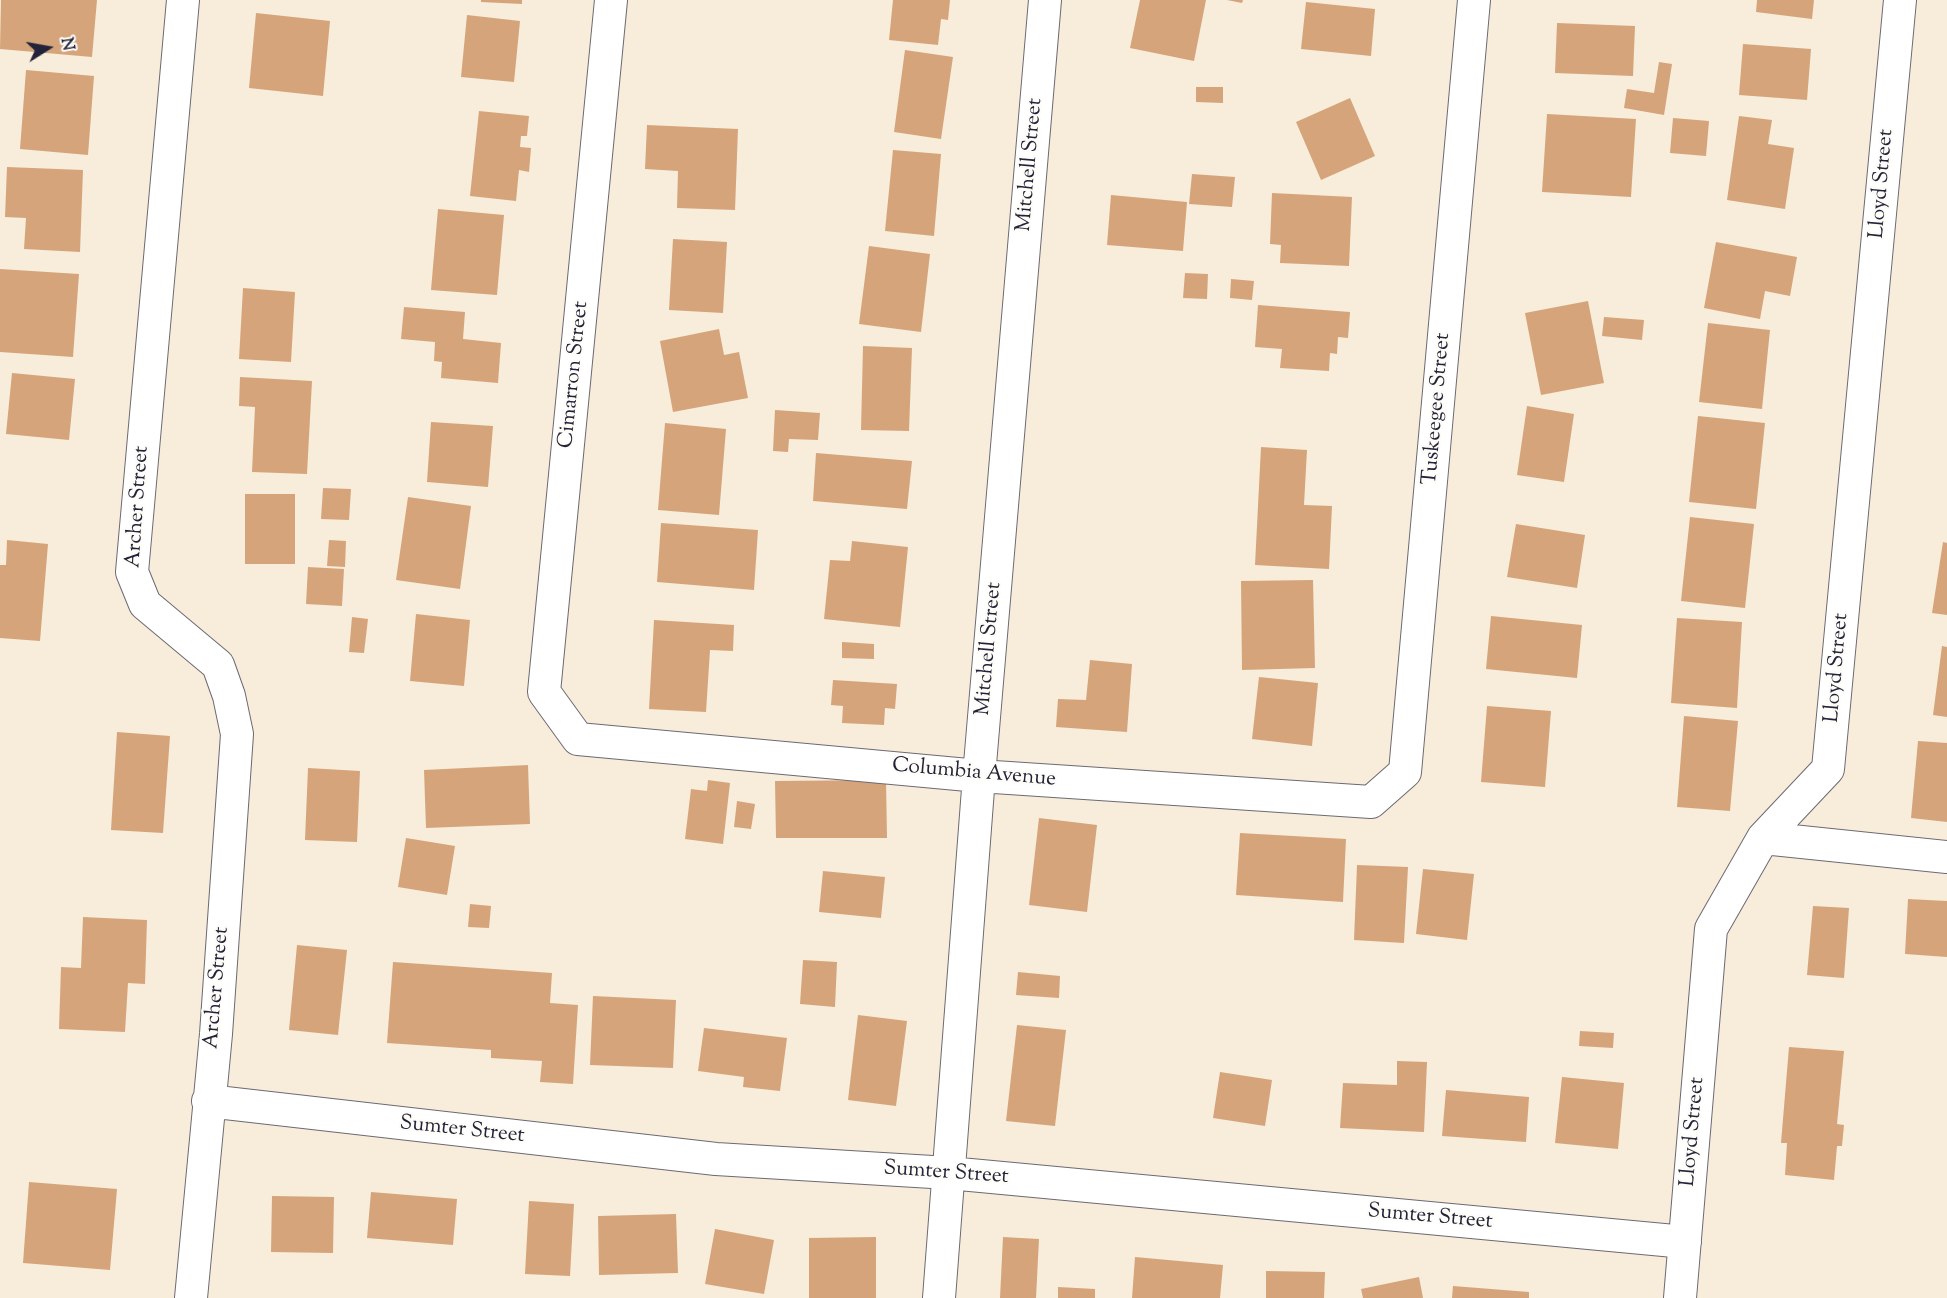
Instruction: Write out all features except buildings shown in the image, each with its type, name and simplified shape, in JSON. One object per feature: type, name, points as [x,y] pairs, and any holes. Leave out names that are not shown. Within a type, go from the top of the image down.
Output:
[{"type":"street","name":"Archer Street","points":[[183,0],[132,572],[144,604],[218,665],[229,696],[237,734],[216,1034],[191,1298]]},
{"type":"street","name":"Cimarron Street","points":[[578,739],[544,692],[611,0]]},
{"type":"street","name":"Mitchell Street","points":[[939,1298],[979,776],[1045,0]]},
{"type":"street","name":"Tuskeegee Street","points":[[1371,802],[1405,772],[1474,0]]},
{"type":"street","name":"Lloyd Street","points":[[1680,1298],[1711,929],[1763,838],[1828,769],[1900,0]]},
{"type":"street","name":"Columbia Avenue","points":[[578,739],[979,776],[1371,802]]},
{"type":"street","points":[[1763,838],[1947,857]]},
{"type":"street","name":"Sumter Street","points":[[208,1101],[716,1159],[949,1173],[1685,1242]]}]
